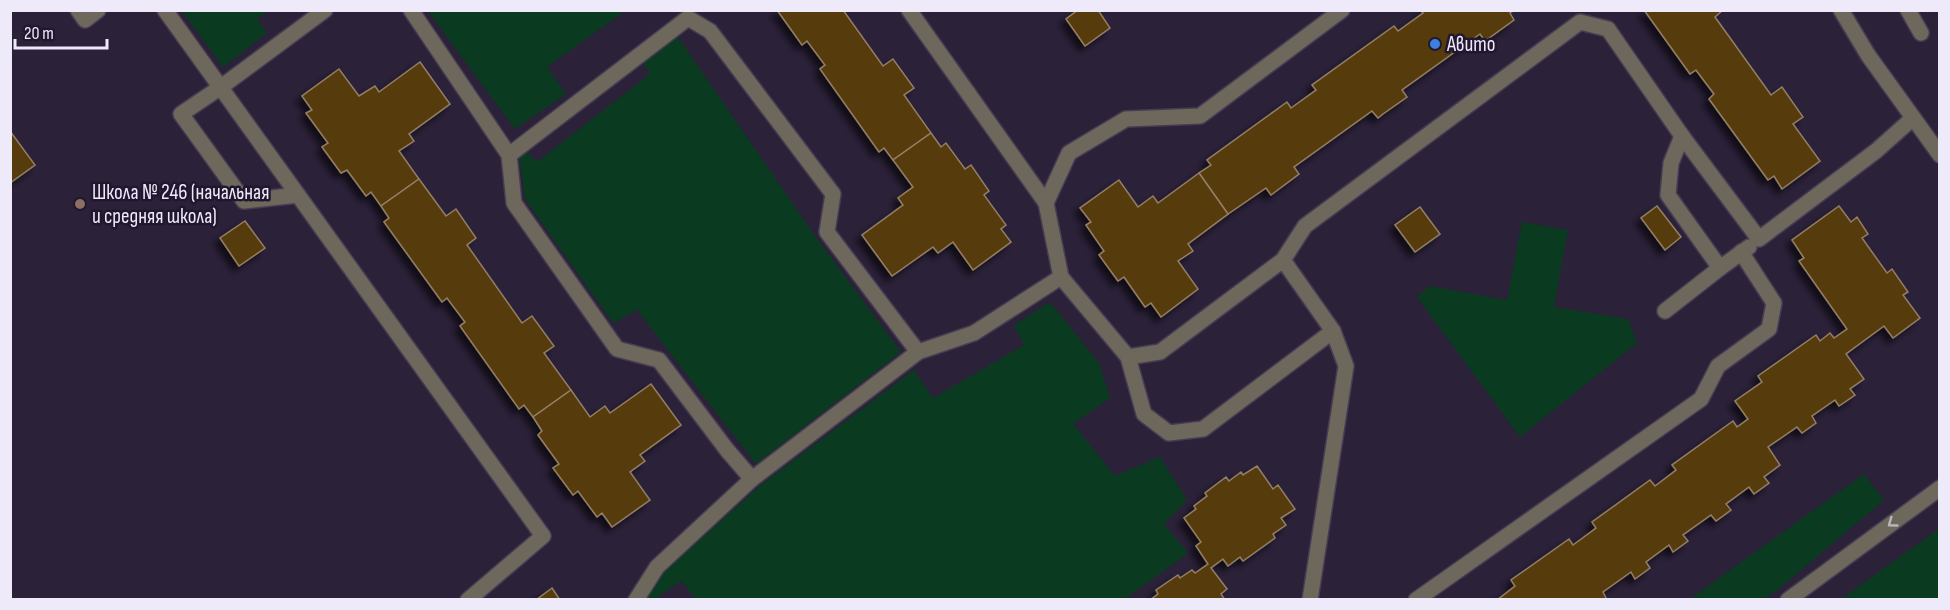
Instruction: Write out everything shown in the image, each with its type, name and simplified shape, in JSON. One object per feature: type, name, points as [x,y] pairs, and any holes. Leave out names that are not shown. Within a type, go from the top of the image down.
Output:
[{"type":"street","points":[[78,10],[85,20],[98,10]]},
{"type":"street","points":[[165,10],[543,536],[468,600]]},
{"type":"street","points":[[298,195],[244,201],[181,114],[325,10]]},
{"type":"street","points":[[411,10],[510,155],[514,203],[617,349],[659,360],[727,450],[753,479]]},
{"type":"street","points":[[909,10],[1046,203],[1061,278],[1128,357],[1144,414],[1169,433],[1203,429],[1333,331]]},
{"type":"street","points":[[1046,203],[1069,153],[1126,119],[1200,116],[1342,10]]},
{"type":"street","points":[[1841,10],[1868,55],[1940,155]]},
{"type":"street","points":[[1908,10],[1921,33]]},
{"type":"street","points":[[510,155],[688,18],[710,31],[833,194],[827,232],[918,352]]},
{"type":"street","points":[[1128,357],[1160,352],[1283,260],[1305,226],[1580,21],[1608,29],[1759,239]]},
{"type":"street","points":[[1665,311],[1875,151],[1913,118]]},
{"type":"street","points":[[1683,136],[1671,163],[1668,195],[1720,268]]},
{"type":"street","points":[[1416,600],[1701,399],[1718,366],[1769,329],[1773,303],[1741,252]]},
{"type":"street","points":[[1283,260],[1333,331],[1346,366],[1310,600]]},
{"type":"street","points":[[636,600],[657,567],[753,479],[918,352],[974,333],[1061,278]]},
{"type":"street","points":[[1788,600],[1940,488]]},
{"type":"green space","points":[[182,11],[268,11],[257,19],[267,33],[223,67]]},
{"type":"green space","points":[[428,11],[625,11],[547,67],[566,94],[515,129]]},
{"type":"green space","points":[[674,37],[680,40],[815,236],[901,352],[756,464],[640,314],[639,309],[613,323],[525,199],[519,156],[526,151],[537,162],[650,74],[642,61]]},
{"type":"green space","points":[[1522,222],[1568,230],[1554,307],[1628,319],[1637,343],[1520,437],[1417,297],[1430,286],[1507,300]]},
{"type":"green space","points":[[1050,302],[1099,363],[1110,398],[1073,424],[1115,476],[1160,457],[1187,500],[1164,524],[1188,553],[1125,599],[696,600],[682,581],[654,599],[646,596],[665,571],[762,484],[914,370],[933,398],[1024,345],[1014,325]]},
{"type":"green space","points":[[1864,474],[1884,500],[1775,592],[1764,599],[1690,599]]},
{"type":"green space","points":[[1939,529],[1939,599],[1841,599]]},
{"type":"building","points":[[777,10],[843,10],[883,66],[893,59],[914,88],[904,95],[931,133],[893,160],[884,148],[879,152],[820,69],[825,65],[807,41],[802,45]]},
{"type":"building","points":[[1078,10],[1098,10],[1110,28],[1085,46],[1066,19]]},
{"type":"building","points":[[1421,10],[1514,10],[1510,13],[1514,20],[1485,41],[1480,34],[1402,90],[1407,97],[1378,118],[1372,111],[1294,167],[1299,174],[1271,195],[1266,188],[1228,214],[1199,173],[1211,165],[1207,160],[1287,102],[1291,108],[1316,90],[1312,85],[1394,26],[1398,31],[1423,13]]},
{"type":"building","points":[[1644,10],[1723,10],[1715,17],[1771,95],[1782,87],[1803,117],[1793,124],[1820,161],[1782,189],[1774,176],[1768,180],[1709,99],[1714,94],[1696,70],[1690,74]]},
{"type":"building","points":[[420,62],[450,104],[409,134],[414,141],[399,151],[419,179],[381,206],[371,192],[366,196],[347,170],[341,173],[322,147],[328,143],[306,113],[312,110],[302,96],[339,69],[359,96],[375,86],[379,92]]},
{"type":"building","points":[[10,131],[35,165],[10,183]]},
{"type":"building","points":[[931,133],[941,147],[946,143],[965,169],[971,165],[989,191],[984,195],[1006,225],[1001,229],[1011,242],[973,270],[953,242],[938,253],[933,247],[892,276],[862,235],[903,205],[898,198],[913,187],[893,160]]},
{"type":"building","points":[[1199,173],[1228,214],[1188,244],[1193,251],[1178,261],[1198,289],[1161,317],[1151,303],[1145,307],[1124,277],[1118,281],[1099,255],[1104,251],[1086,225],[1091,222],[1080,208],[1119,180],[1138,207],[1153,196],[1158,203]]},
{"type":"building","points":[[419,179],[446,216],[456,209],[476,238],[467,245],[522,323],[532,316],[554,346],[544,353],[571,390],[533,417],[524,405],[519,409],[460,326],[465,322],[447,298],[442,302],[384,222],[389,218],[381,206]]},
{"type":"building","points":[[1657,206],[1681,237],[1665,250],[1641,218]]},
{"type":"building","points":[[1839,206],[1851,222],[1857,217],[1868,234],[1862,238],[1887,273],[1892,269],[1908,292],[1903,295],[1920,318],[1893,338],[1884,326],[1846,354],[1864,379],[1850,389],[1855,395],[1839,406],[1835,400],[1812,416],[1816,423],[1802,433],[1797,427],[1768,447],[1780,465],[1764,477],[1769,483],[1754,494],[1749,487],[1726,504],[1731,510],[1716,521],[1711,515],[1683,535],[1688,541],[1673,552],[1669,545],[1646,562],[1650,568],[1635,579],[1631,572],[1603,592],[1607,600],[1497,600],[1515,586],[1511,580],[1569,539],[1573,545],[1596,528],[1592,522],[1650,480],[1655,486],[1676,470],[1672,465],[1733,421],[1737,427],[1748,419],[1735,401],[1762,382],[1758,376],[1816,335],[1820,341],[1830,333],[1834,338],[1847,329],[1799,261],[1804,258],[1792,240]]},
{"type":"building","points":[[1420,207],[1440,234],[1415,252],[1395,225]]},
{"type":"building","points":[[245,221],[265,248],[239,266],[220,238]]},
{"type":"building","points":[[651,384],[681,425],[640,455],[645,461],[630,472],[650,500],[612,527],[602,513],[597,517],[578,491],[573,495],[553,468],[559,464],[538,435],[542,431],[533,417],[571,390],[590,417],[605,406],[610,413]]},
{"type":"building","points":[[1257,466],[1273,489],[1278,485],[1295,509],[1281,518],[1286,525],[1273,534],[1275,538],[1243,561],[1240,557],[1228,566],[1223,559],[1211,568],[1227,589],[1221,594],[1225,600],[1150,600],[1158,594],[1156,590],[1178,575],[1180,578],[1192,570],[1195,573],[1208,564],[1196,546],[1201,542],[1184,518],[1207,496],[1205,493],[1226,477],[1229,481],[1241,472],[1243,475]]},
{"type":"building","points":[[552,588],[560,600],[536,600]]},
{"type":"place","name":"Авито","points":[[1435,44]]},
{"type":"place","name":"Школа № 246 (начальная и средняя школа)","points":[[80,204]]}]
